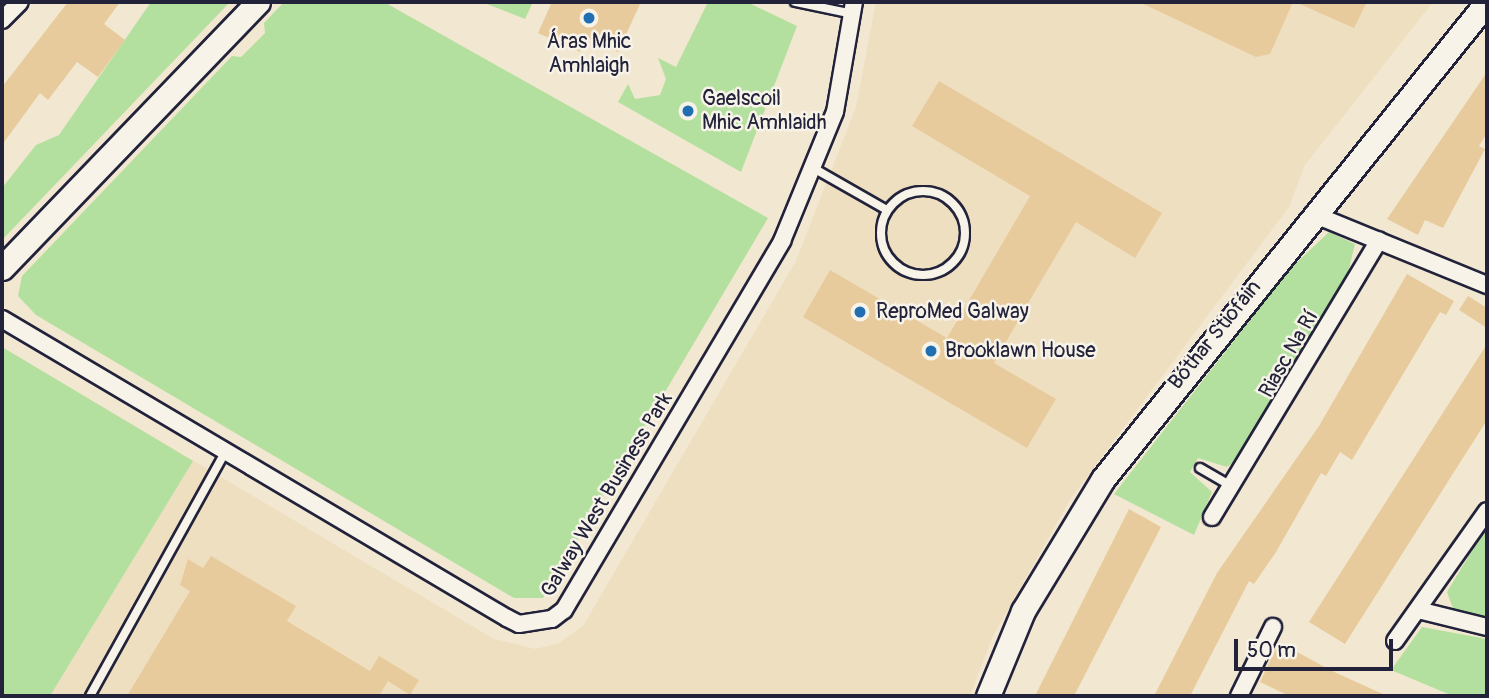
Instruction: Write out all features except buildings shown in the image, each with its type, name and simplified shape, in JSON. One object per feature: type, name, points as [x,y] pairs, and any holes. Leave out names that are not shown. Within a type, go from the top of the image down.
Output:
[{"type":"street","points":[[2,20],[20,2]]},
{"type":"street","points":[[2,268],[258,2]]},
{"type":"street","name":"Bóthar Stiofáin","points":[[988,696],[1023,611],[1103,479],[1313,214],[1487,2]]},
{"type":"street","name":"Galway West Business Park","points":[[2,319],[507,618],[519,624],[552,619],[564,610],[744,306],[815,169],[841,89],[853,8]]},
{"type":"street","points":[[1313,214],[1487,285]]},
{"type":"street","name":"Riasc Na Rí","points":[[1212,517],[1379,240]]},
{"type":"street","points":[[1395,640],[1487,511]]},
{"type":"street","points":[[1418,610],[1487,628]]},
{"type":"street","points":[[1239,696],[1273,627]]},
{"type":"lane","points":[[795,2],[853,8]]},
{"type":"lane","points":[[815,169],[887,210]]},
{"type":"lane","points":[[908,193],[948,199],[965,228],[956,261],[931,275],[897,267],[880,238],[887,210],[908,193]]},
{"type":"lane","points":[[90,696],[226,451]]},
{"type":"lane","points":[[1200,468],[1231,485]]},
{"type":"shaded area","points":[[876,2],[1433,2],[1305,165],[1289,207],[1071,498],[993,636],[970,696],[2,696],[2,347],[494,639],[536,649],[559,643],[583,626],[796,261],[856,107]]},
{"type":"green space","points":[[151,2],[230,2],[2,240],[2,188],[36,145],[59,135]]},
{"type":"green space","points":[[284,2],[384,2],[768,218],[543,598],[514,598],[36,315],[18,296],[22,276],[232,56],[241,57],[265,33],[264,23]]},
{"type":"green space","points":[[482,2],[533,2],[525,19]]},
{"type":"green space","points":[[708,2],[747,2],[797,26],[741,172],[618,102],[628,84],[635,99],[660,95],[666,79],[658,58],[676,67]]},
{"type":"green space","points":[[1329,232],[1355,244],[1347,277],[1240,457],[1227,467],[1198,458],[1190,472],[1212,492],[1194,535],[1114,494],[1290,269]]},
{"type":"green space","points":[[2,347],[193,461],[50,696],[2,696]]},
{"type":"green space","points":[[1487,526],[1487,622],[1454,611],[1447,592]]},
{"type":"green space","points":[[1422,627],[1487,639],[1487,696],[1453,696],[1391,670]]},
{"type":"place","name":"Áras Mhic Amhlaigh","points":[[589,18]]},
{"type":"place","name":"Gaelscoil Mhic Amhlaidh","points":[[688,111]]},
{"type":"place","name":"ReproMed Galway","points":[[860,312]]},
{"type":"place","name":"Brooklawn House","points":[[931,351]]}]
